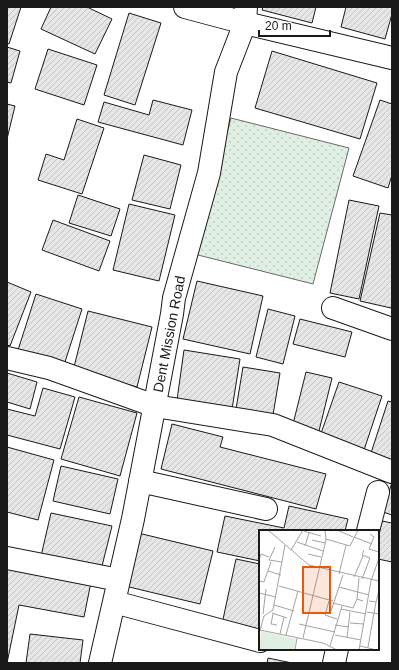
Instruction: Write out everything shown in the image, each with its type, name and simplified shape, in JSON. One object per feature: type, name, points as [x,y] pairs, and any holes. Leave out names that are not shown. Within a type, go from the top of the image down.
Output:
[{"type":"street","points":[[185,7],[246,15],[392,58]]},
{"type":"street","name":"Dent Mission Road","points":[[100,663],[140,481],[174,298],[209,173],[226,72],[246,15]]},
{"type":"street","points":[[333,308],[392,329]]},
{"type":"street","points":[[7,358],[50,368],[155,406],[273,425],[392,472]]},
{"type":"street","points":[[140,481],[266,509]]},
{"type":"street","points":[[368,530],[378,492]]},
{"type":"street","points":[[7,558],[118,580]]},
{"type":"street","points":[[114,602],[259,641]]},
{"type":"street","points":[[334,663],[337,650]]},
{"type":"green space","points":[[231,118],[349,148],[313,284],[194,254]]},
{"type":"building","points":[[7,7],[21,7],[9,44],[7,43]]},
{"type":"building","points":[[51,7],[87,7],[112,19],[95,54],[41,29]]},
{"type":"building","points":[[263,7],[316,7],[312,23],[262,10]]},
{"type":"building","points":[[346,7],[392,7],[392,14],[385,39],[341,27]]},
{"type":"building","points":[[129,13],[161,23],[135,105],[104,95]]},
{"type":"building","points":[[7,47],[20,51],[11,83],[7,82]]},
{"type":"building","points":[[48,49],[97,65],[84,105],[35,89]]},
{"type":"building","points":[[272,51],[377,83],[360,139],[255,108]]},
{"type":"building","points":[[153,100],[192,110],[183,145],[98,122],[104,102],[149,115]]},
{"type":"building","points":[[380,100],[392,104],[392,175],[388,188],[353,176]]},
{"type":"building","points":[[7,104],[15,106],[7,139]]},
{"type":"building","points":[[77,119],[104,128],[82,194],[38,180],[46,154],[64,160]]},
{"type":"building","points":[[144,155],[181,165],[170,209],[132,200]]},
{"type":"building","points":[[78,195],[120,209],[111,236],[69,223]]},
{"type":"building","points":[[349,200],[379,206],[359,299],[330,293]]},
{"type":"building","points":[[129,204],[175,215],[159,281],[113,270]]},
{"type":"building","points":[[380,213],[392,215],[391,308],[360,301]]},
{"type":"building","points":[[53,220],[110,241],[99,271],[42,250]]},
{"type":"building","points":[[197,281],[263,296],[250,354],[183,339]]},
{"type":"building","points":[[7,282],[31,292],[10,346],[7,345]]},
{"type":"building","points":[[36,294],[82,309],[64,365],[18,350]]},
{"type":"building","points":[[268,309],[295,316],[283,364],[256,357]]},
{"type":"building","points":[[88,311],[152,327],[137,387],[73,371]]},
{"type":"building","points":[[300,319],[352,332],[345,357],[293,344]]},
{"type":"building","points":[[184,350],[240,359],[232,409],[177,400]]},
{"type":"building","points":[[243,367],[280,373],[273,415],[236,409]]},
{"type":"building","points":[[306,372],[332,378],[318,435],[292,428]]},
{"type":"building","points":[[7,373],[37,382],[30,409],[7,402]]},
{"type":"building","points":[[339,382],[382,396],[362,456],[318,442]]},
{"type":"building","points":[[43,388],[75,397],[60,449],[7,435],[7,409],[35,416]]},
{"type":"building","points":[[79,397],[137,413],[120,476],[61,459]]},
{"type":"building","points":[[388,401],[392,402],[392,466],[369,459]]},
{"type":"building","points":[[172,424],[223,437],[220,447],[326,474],[316,509],[161,469]]},
{"type":"building","points":[[7,447],[54,460],[38,520],[7,512]]},
{"type":"building","points":[[61,466],[118,479],[110,514],[53,501]]},
{"type":"building","points":[[392,482],[392,515],[383,512]]},
{"type":"building","points":[[289,506],[348,519],[345,530],[259,530],[259,561],[217,552],[225,516],[284,528]]},
{"type":"building","points":[[51,513],[112,526],[101,570],[41,556]]},
{"type":"building","points":[[382,521],[392,523],[392,562],[379,559],[379,533]]},
{"type":"building","points":[[138,533],[213,551],[200,604],[125,586]]},
{"type":"building","points":[[236,559],[259,564],[259,632],[222,624]]},
{"type":"building","points":[[7,565],[91,582],[84,617],[19,605],[7,663]]},
{"type":"building","points":[[30,634],[83,640],[80,663],[26,663]]},
{"type":"building","points":[[268,658],[292,663],[267,663]]}]
